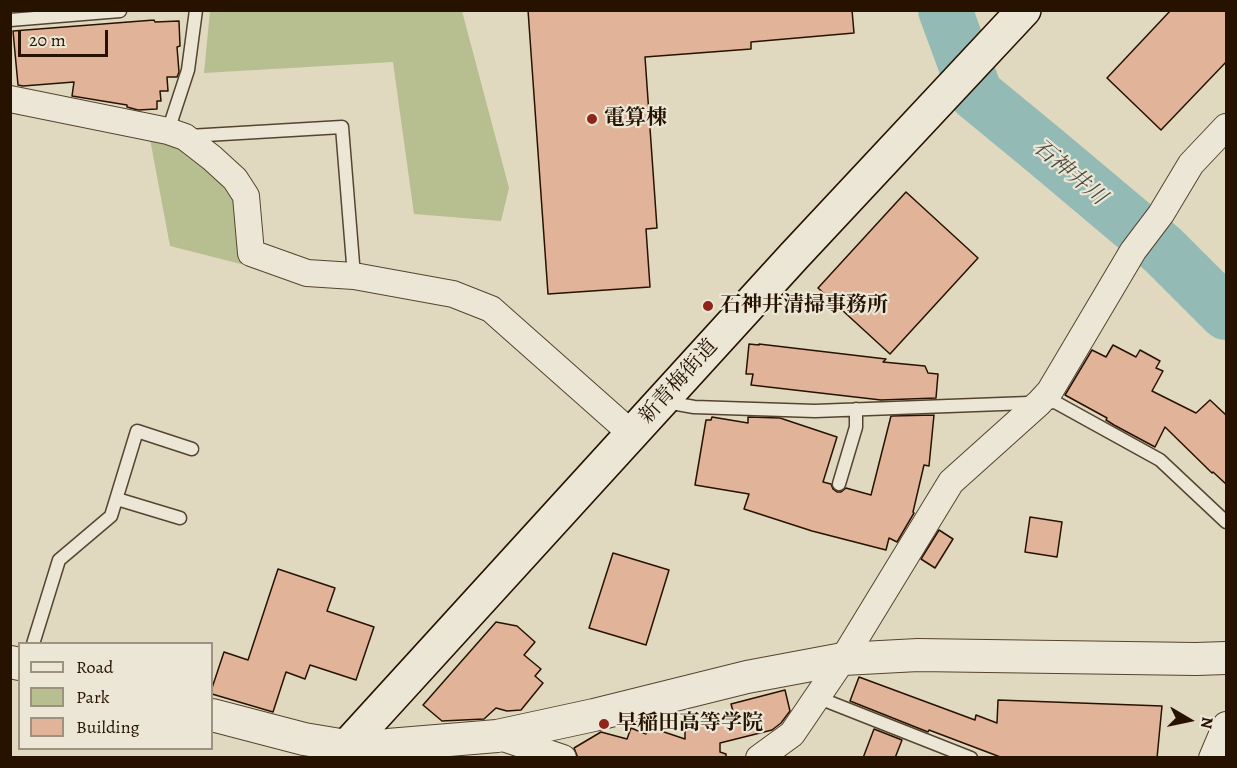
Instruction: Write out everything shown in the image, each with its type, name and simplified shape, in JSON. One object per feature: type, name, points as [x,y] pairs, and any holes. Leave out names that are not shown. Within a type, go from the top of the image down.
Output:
[{"type":"main road","name":"新青梅街道","points":[[341,752],[780,271],[1024,10]]},
{"type":"street","points":[[10,99],[177,134],[212,158],[235,179],[246,196],[251,253],[307,273],[354,276],[453,294],[491,309],[632,434]]},
{"type":"street","points":[[759,758],[792,734],[843,659],[951,482],[1050,391],[1133,251],[1161,214],[1191,164],[1227,127]]},
{"type":"street","points":[[213,715],[304,739],[341,752],[388,745],[507,742],[594,715],[747,676],[843,659],[918,655],[1227,658]]},
{"type":"street","points":[[1212,758],[1227,725]]},
{"type":"street","points":[[507,742],[563,758]]},
{"type":"lane","points":[[196,10],[177,134],[342,127],[354,276]]},
{"type":"lane","points":[[10,20],[120,11]]},
{"type":"lane","points":[[661,401],[694,407],[815,411],[1055,402],[1161,460],[1227,522]]},
{"type":"lane","points":[[839,484],[856,427],[856,409]]},
{"type":"lane","points":[[34,642],[59,560],[111,516],[136,431],[192,449]]},
{"type":"lane","points":[[117,499],[180,518]]},
{"type":"lane","points":[[818,696],[971,758]]},
{"type":"green space","points":[[210,11],[462,11],[509,188],[501,221],[414,214],[393,62],[204,73]]},
{"type":"green space","points":[[150,139],[166,141],[203,162],[240,204],[241,264],[170,246]]},
{"type":"building","name":"電算棟","points":[[528,10],[852,10],[854,33],[751,42],[751,49],[645,57],[657,228],[646,229],[650,287],[548,294]]},
{"type":"building","points":[[1171,10],[1227,10],[1227,61],[1161,130],[1107,78]]},
{"type":"building","points":[[154,20],[155,22],[179,21],[180,46],[177,47],[179,72],[177,77],[167,77],[168,91],[160,91],[161,101],[157,101],[157,109],[138,110],[127,107],[127,105],[72,96],[74,82],[18,85],[13,31]]},
{"type":"building","points":[[906,192],[978,258],[890,354],[818,288]]},
{"type":"building","points":[[749,344],[886,359],[883,362],[925,366],[928,373],[938,374],[936,398],[881,400],[751,385],[753,374],[746,374]]},
{"type":"building","points":[[1113,345],[1136,357],[1140,350],[1160,361],[1156,368],[1163,371],[1152,391],[1196,413],[1210,400],[1227,416],[1227,485],[1165,427],[1155,447],[1065,395],[1092,350],[1106,357]]},
{"type":"building","points":[[934,415],[929,466],[924,465],[914,513],[897,542],[889,538],[886,550],[812,531],[744,509],[749,494],[695,485],[706,420],[711,420],[712,417],[748,423],[748,417],[780,418],[837,437],[823,482],[831,484],[837,492],[846,488],[871,495],[891,416]]},
{"type":"building","points":[[1030,517],[1062,522],[1057,557],[1025,552]]},
{"type":"building","points":[[939,530],[953,539],[935,568],[921,559]]},
{"type":"building","points":[[613,553],[669,570],[646,645],[589,628]]},
{"type":"building","points":[[278,569],[335,588],[327,611],[374,627],[356,680],[310,665],[305,679],[286,672],[273,712],[213,694],[213,685],[224,652],[248,660]]},
{"type":"building","points":[[496,622],[517,626],[535,642],[524,655],[541,669],[535,676],[543,683],[521,710],[507,711],[496,708],[484,719],[442,721],[423,705]]},
{"type":"building","points":[[859,677],[975,720],[976,715],[997,723],[998,700],[1162,706],[1157,758],[1003,758],[929,730],[928,732],[850,701]]},
{"type":"building","points":[[785,690],[790,711],[781,723],[772,730],[720,743],[720,752],[726,754],[726,758],[578,758],[574,748],[601,732],[627,739],[631,728],[646,734],[649,727],[685,739],[685,721],[736,722],[731,704]]},
{"type":"building","points":[[874,729],[902,740],[895,758],[863,758]]},
{"type":"waterway","name":"石神井川","points":[[945,10],[976,94],[1163,250],[1226,313]]},
{"type":"place","name":"電算棟","points":[[592,119]]},
{"type":"place","name":"石神井清掃事務所","points":[[708,306]]},
{"type":"place","name":"早稲田高等学院","points":[[604,724]]}]
